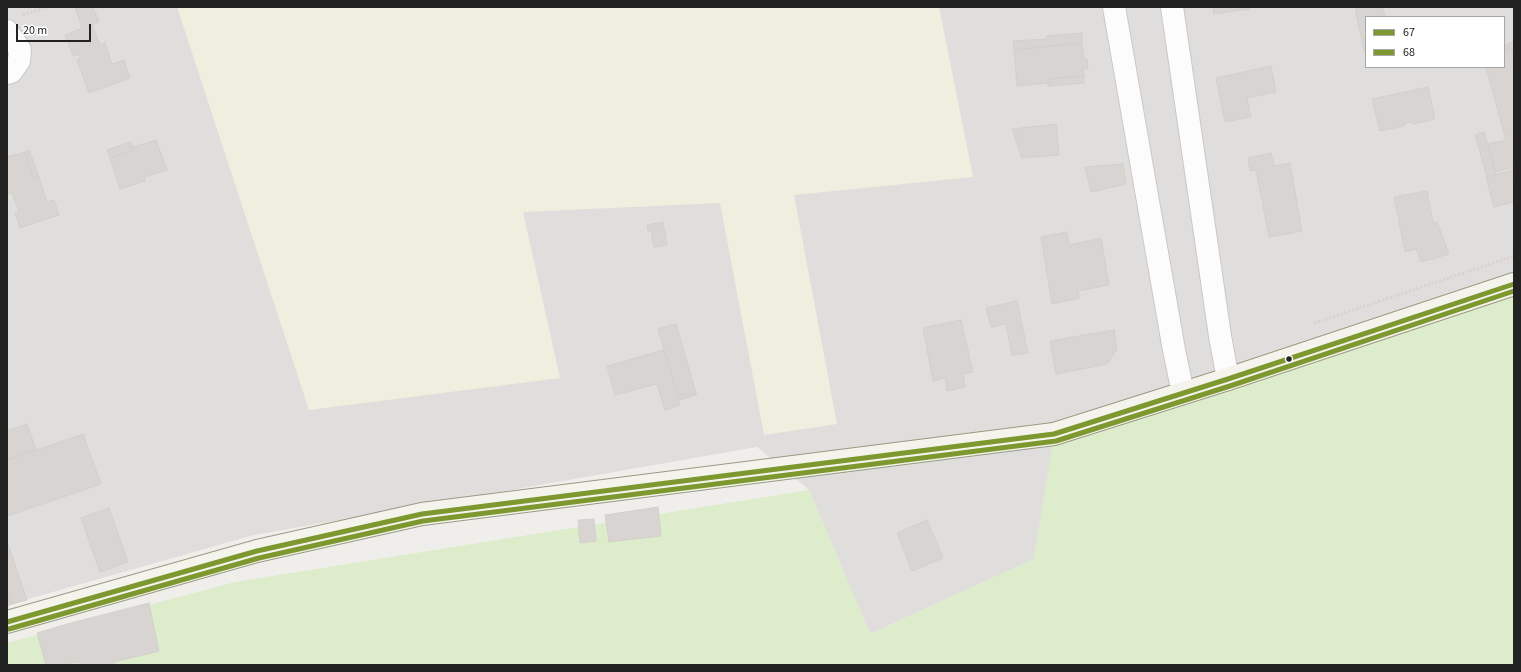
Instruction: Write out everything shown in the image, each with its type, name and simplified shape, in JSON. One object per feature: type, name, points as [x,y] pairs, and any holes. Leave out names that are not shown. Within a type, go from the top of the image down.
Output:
[{"type":"street","points":[[1114,7],[1174,350],[1183,393]]},
{"type":"street","points":[[1172,7],[1219,328],[1228,379]]},
{"type":"street","points":[[7,73],[11,72],[19,61],[20,50],[14,23]]},
{"type":"street","points":[[7,622],[257,551],[422,514],[1054,434],[1228,379],[1514,284]]},
{"type":"path","points":[[14,23],[47,7]]},
{"type":"shaded area","points":[[7,7],[1514,7],[1514,284],[1055,434],[1034,559],[870,634],[809,490],[757,447],[254,535],[7,605]]},
{"type":"green space","points":[[177,7],[939,7],[973,177],[794,195],[837,424],[764,435],[720,203],[523,212],[560,378],[309,410]]},
{"type":"green space","points":[[1514,284],[1514,665],[7,665],[7,643],[235,582],[809,490],[870,634],[1034,559],[1054,434]]},
{"type":"building","points":[[75,7],[93,7],[99,22],[92,25],[100,45],[105,43],[112,64],[124,60],[130,78],[89,93],[77,60],[80,58],[79,54],[73,56],[65,35],[82,28]]},
{"type":"building","points":[[1213,7],[1249,7],[1249,9],[1214,14]]},
{"type":"building","points":[[1355,7],[1383,7],[1385,16],[1365,16],[1364,51]]},
{"type":"building","points":[[1082,33],[1082,43],[1014,50],[1013,41],[1047,39],[1047,36]]},
{"type":"building","points":[[1514,42],[1514,48],[1505,51],[1505,45]]},
{"type":"building","points":[[1082,43],[1084,60],[1087,59],[1088,69],[1083,69],[1084,76],[1048,79],[1048,83],[1017,86],[1014,50]]},
{"type":"building","points":[[1514,48],[1514,167],[1496,172],[1488,144],[1506,140],[1486,68],[1505,68],[1505,51]]},
{"type":"building","points":[[1271,66],[1276,92],[1247,98],[1251,117],[1225,122],[1216,78]]},
{"type":"building","points":[[1084,76],[1084,83],[1048,86],[1048,79]]},
{"type":"building","points":[[1428,87],[1435,119],[1414,124],[1411,122],[1406,123],[1404,126],[1380,131],[1372,99]]},
{"type":"building","points":[[1056,124],[1059,155],[1022,158],[1012,129]]},
{"type":"building","points":[[1484,132],[1496,175],[1487,177],[1475,135]]},
{"type":"building","points":[[156,140],[167,170],[144,177],[145,181],[120,189],[110,158],[134,150],[133,147]]},
{"type":"building","points":[[131,142],[134,150],[110,158],[107,150]]},
{"type":"building","points":[[29,150],[39,177],[34,179],[25,152]]},
{"type":"building","points":[[25,152],[34,179],[39,177],[47,202],[54,200],[59,215],[20,228],[15,213],[19,212],[12,193],[7,195],[7,157]]},
{"type":"building","points":[[1271,153],[1274,166],[1290,163],[1302,231],[1269,237],[1256,170],[1250,171],[1248,158]]},
{"type":"building","points":[[1123,164],[1126,184],[1091,192],[1085,167]]},
{"type":"building","points":[[1513,170],[1514,202],[1494,207],[1486,177]]},
{"type":"building","points":[[1427,191],[1433,222],[1437,222],[1449,254],[1421,262],[1416,249],[1405,252],[1394,197]]},
{"type":"building","points":[[663,222],[667,245],[654,247],[651,231],[648,231],[647,225]]},
{"type":"building","points":[[1067,232],[1069,245],[1101,238],[1109,285],[1078,291],[1079,298],[1052,304],[1041,237]]},
{"type":"building","points":[[1017,301],[1028,353],[1012,355],[1006,324],[991,327],[986,308]]},
{"type":"building","points":[[961,320],[973,372],[963,374],[965,387],[947,391],[945,378],[933,381],[923,328]]},
{"type":"building","points":[[676,324],[696,393],[678,395],[658,329]]},
{"type":"building","points":[[1114,330],[1117,349],[1107,364],[1056,374],[1050,341]]},
{"type":"building","points":[[664,350],[680,405],[665,410],[657,384],[615,395],[607,366]]},
{"type":"building","points":[[696,393],[696,395],[679,400],[678,395]]},
{"type":"building","points":[[27,424],[36,450],[7,460],[7,431]]},
{"type":"building","points":[[83,434],[101,484],[7,516],[7,460]]},
{"type":"building","points":[[658,507],[661,536],[609,542],[605,515]]},
{"type":"building","points":[[109,508],[128,562],[100,572],[81,518]]},
{"type":"building","points":[[594,519],[596,541],[580,543],[578,520]]},
{"type":"building","points":[[927,520],[943,558],[912,571],[897,533]]},
{"type":"building","points":[[7,541],[27,600],[12,604],[7,588]]},
{"type":"building","points":[[7,588],[12,604],[7,606]]},
{"type":"building","points":[[149,603],[159,651],[114,662],[115,665],[77,665],[77,662],[64,665],[46,665],[37,633]]},
{"type":"transit line","name":"67","points":[[7,622],[257,551],[422,514],[1054,434],[1228,379],[1514,284]]},
{"type":"transit line","name":"68","points":[[9,629],[259,558],[423,521],[1056,441],[1230,386],[1514,291]]}]
